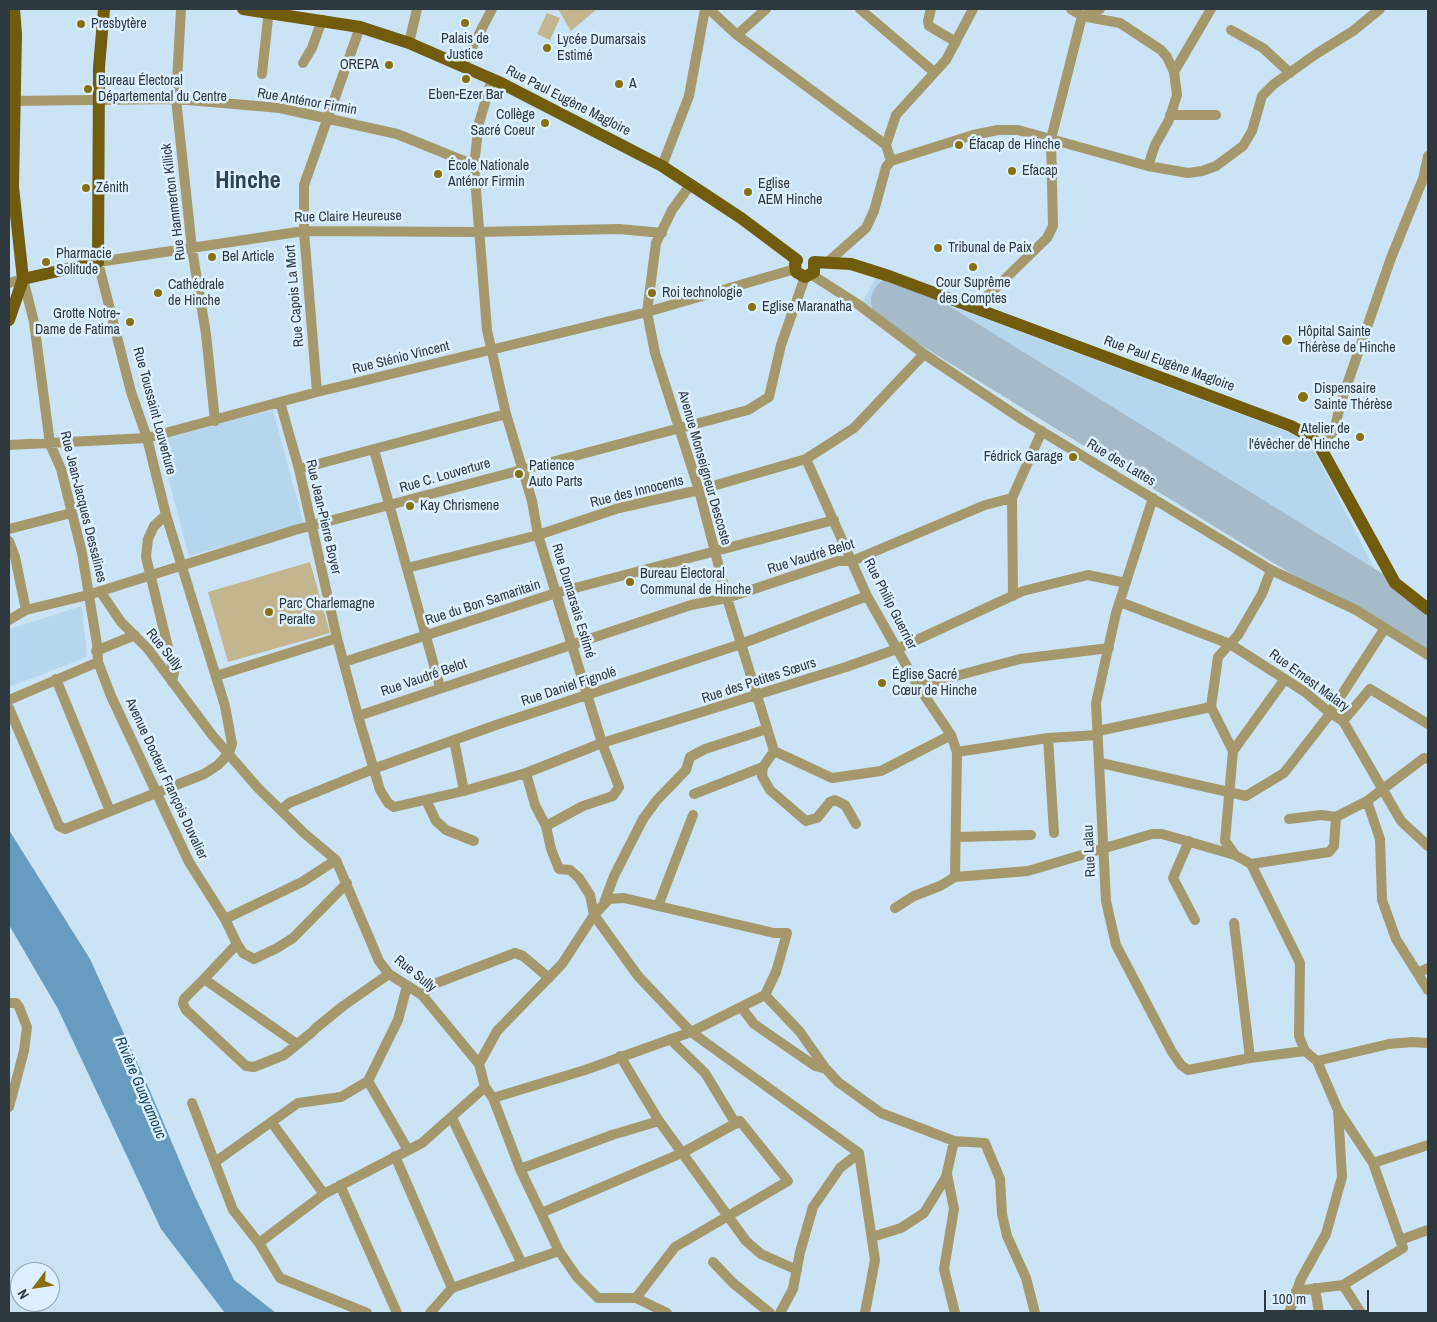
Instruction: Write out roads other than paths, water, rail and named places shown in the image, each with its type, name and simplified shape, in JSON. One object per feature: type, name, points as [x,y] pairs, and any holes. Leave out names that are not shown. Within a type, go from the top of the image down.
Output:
[{"type":"main road","name":"Rue Jean-Jacques Dessalines","points":[[14,9],[16,34],[11,101],[14,187],[23,279]]},
{"type":"main road","name":"Rue Toussaint Louverture","points":[[98,262],[99,67],[104,9]]},
{"type":"main road","name":"Rue Paul Eugène Magloire","points":[[243,9],[269,10],[360,27],[409,43],[463,65],[662,166],[690,184],[804,269],[829,262],[851,264],[890,276],[1291,426],[1319,445],[1395,584],[1428,609]]},
{"type":"main road","name":"Rue Claire Heureuse","points":[[23,279],[98,262]]},
{"type":"main road","points":[[9,320],[23,279]]},
{"type":"street","name":"Rue Hammerton Killick","points":[[181,9],[176,99],[192,249],[206,334],[215,421]]},
{"type":"street","points":[[409,43],[417,9]]},
{"type":"street","points":[[463,65],[492,9]]},
{"type":"street","points":[[662,166],[689,96],[707,9],[737,35],[886,145],[892,161]]},
{"type":"street","points":[[737,35],[766,9]]},
{"type":"street","points":[[860,9],[934,72]]},
{"type":"street","points":[[931,9],[928,21],[929,26],[956,42]]},
{"type":"street","points":[[886,145],[896,115],[946,60],[973,9]]},
{"type":"street","points":[[1072,9],[1082,16],[1120,23],[1161,50],[1174,72],[1177,95],[1148,166]]},
{"type":"street","points":[[1174,72],[1211,9]]},
{"type":"street","points":[[829,262],[866,228],[874,211],[886,168],[892,161],[973,134],[998,130],[1018,130],[1148,166],[1188,173],[1202,171],[1228,159],[1243,146],[1252,131],[1262,96],[1290,73],[1353,31],[1380,9]]},
{"type":"street","points":[[262,74],[269,10]]},
{"type":"street","points":[[1082,16],[1098,10]]},
{"type":"street","points":[[974,308],[1050,232],[1053,216],[1051,139],[1082,16]]},
{"type":"street","points":[[303,62],[312,48],[322,20]]},
{"type":"street","name":"Rue Capois La Mort","points":[[317,392],[304,231],[304,185],[360,27]]},
{"type":"street","points":[[1231,30],[1263,48],[1290,73]]},
{"type":"street","name":"Rue Dumarsais Estimé","points":[[492,79],[479,123],[474,165],[484,302],[492,350],[506,414],[538,535],[602,743],[619,787],[613,796],[583,806],[546,826]]},
{"type":"street","name":"Rue Anténor Firmin","points":[[11,101],[176,99],[280,108],[397,134],[474,165]]},
{"type":"street","points":[[1170,116],[1216,115]]},
{"type":"street","points":[[1319,445],[1334,431],[1340,402],[1391,258],[1423,179],[1428,156]]},
{"type":"street","name":"Avenue Monseigneur Descoste","points":[[690,184],[672,210],[653,257],[647,312],[655,353],[699,490],[727,598],[774,751]]},
{"type":"street","name":"Rue Claire Heureuse","points":[[98,262],[304,231],[478,232],[619,229],[662,233]]},
{"type":"street","name":"Rue Toussaint Louverture","points":[[98,262],[130,392],[147,438],[166,515],[216,676],[230,728],[232,744],[229,753]]},
{"type":"street","name":"Rue Sténio Vincent","points":[[9,446],[147,438],[317,392],[647,312],[804,269]]},
{"type":"street","name":"Rue des Lattes","points":[[804,269],[859,305],[924,354],[1042,432],[1271,570],[1356,610],[1428,655]]},
{"type":"street","name":"Rue C. Louverture","points":[[9,620],[26,610],[88,595],[311,526],[748,410],[769,397],[781,345],[804,269]]},
{"type":"street","name":"Rue Claire Heureuse","points":[[9,283],[23,279]]},
{"type":"street","name":"Rue Jean-Jacques Dessalines","points":[[23,279],[34,322],[50,444],[60,469],[82,554],[88,595]]},
{"type":"street","name":"Rue des Innocents","points":[[408,568],[538,535],[619,508],[699,490],[806,459],[854,428],[924,354]]},
{"type":"street","name":"Rue Jean-Pierre Boyer","points":[[280,402],[299,469],[337,638],[358,716],[373,769],[385,800],[394,807]]},
{"type":"street","points":[[299,469],[506,414]]},
{"type":"street","points":[[1013,596],[1012,498],[1042,432]]},
{"type":"street","points":[[374,450],[440,687]]},
{"type":"street","name":"Rue Philip Guerrier","points":[[806,459],[867,596],[918,686],[951,736],[957,752],[955,877]]},
{"type":"street","name":"Rue Vaudré Belot","points":[[358,716],[440,687],[691,605],[727,598],[838,561],[852,561],[986,505],[1012,498]]},
{"type":"street","name":"Rue Lalau","points":[[1153,498],[1120,602],[1096,703],[1101,763],[1102,850],[1106,901],[1116,945],[1136,986],[1181,1065],[1188,1070],[1250,1058],[1305,1052]]},
{"type":"street","points":[[9,529],[71,513]]},
{"type":"street","points":[[166,515],[154,526],[148,539],[146,557],[174,672],[172,682]]},
{"type":"street","name":"Rue du Bon Samaritain","points":[[344,662],[556,593],[834,520]]},
{"type":"street","points":[[9,541],[15,557],[26,610]]},
{"type":"street","points":[[1233,751],[1211,707],[1218,657],[1238,635],[1262,594],[1271,570]]},
{"type":"street","name":"Rue des Petites Sœurs","points":[[394,807],[464,791],[526,773],[602,743],[756,697],[897,649],[1013,596],[1061,580],[1088,575],[1126,583]]},
{"type":"street","name":"Rue Sully","points":[[100,591],[121,622],[135,635],[172,682],[198,720],[282,810],[336,860],[379,961],[389,974],[422,995],[478,1064],[485,1087],[494,1098],[520,1169],[559,1251],[577,1277],[598,1298],[636,1298],[667,1313]]},
{"type":"street","name":"Avenue Docteur François Duvalier","points":[[88,595],[97,644],[98,662],[189,862],[224,918],[243,953],[254,959],[293,938],[347,883]]},
{"type":"street","name":"Rue Daniel Fignolé","points":[[282,810],[289,803],[373,769],[741,644],[867,596]]},
{"type":"street","name":"Rue Ernest Malary","points":[[1120,602],[1230,644],[1285,679],[1343,721],[1402,821],[1428,846]]},
{"type":"street","points":[[1101,763],[1246,796],[1284,773],[1330,713],[1385,628]]},
{"type":"street","points":[[96,652],[135,635]]},
{"type":"street","points":[[216,676],[337,638]]},
{"type":"street","points":[[918,686],[1020,659],[1108,648]]},
{"type":"street","points":[[9,700],[98,662]]},
{"type":"street","points":[[56,679],[110,811]]},
{"type":"street","points":[[1235,855],[1225,841],[1233,751],[1285,679]]},
{"type":"street","points":[[1343,721],[1370,689],[1428,724]]},
{"type":"street","points":[[957,752],[1048,738],[1098,733],[1211,707]]},
{"type":"street","points":[[9,708],[59,826],[68,829],[156,791],[204,774],[218,765],[229,753]]},
{"type":"street","points":[[478,1064],[498,1031],[562,964],[604,903],[614,876],[643,819],[657,800],[686,770],[690,757],[705,749],[767,729]]},
{"type":"street","points":[[856,824],[845,805],[835,800],[830,802],[817,818],[806,821],[765,785],[762,776],[763,767],[774,751],[832,778],[881,771],[951,736]]},
{"type":"street","points":[[1048,738],[1054,832]]},
{"type":"street","points":[[454,740],[464,791]]},
{"type":"street","points":[[1289,819],[1321,815],[1336,816],[1367,800],[1424,758],[1428,759]]},
{"type":"street","points":[[694,794],[763,767]]},
{"type":"street","points":[[526,773],[535,805],[546,826],[557,866],[562,871],[574,872],[579,878],[590,895],[594,915],[638,976],[692,1032],[859,1154],[875,1260],[865,1313]]},
{"type":"street","points":[[426,800],[436,821],[446,830],[474,841]]},
{"type":"street","points":[[1367,800],[1380,839],[1382,900],[1396,939],[1428,990]]},
{"type":"street","points":[[658,906],[693,815]]},
{"type":"street","points":[[1251,864],[1329,852],[1334,846],[1336,816]]},
{"type":"street","points":[[895,908],[914,896],[940,886],[955,877],[1028,871],[1152,834],[1162,834],[1189,841],[1235,855],[1251,864],[1300,963],[1299,1036],[1305,1052],[1317,1061],[1338,1110],[1373,1163],[1403,1248],[1343,1285],[1296,1291]]},
{"type":"street","points":[[957,837],[1031,835]]},
{"type":"street","points":[[1189,841],[1174,878],[1195,920]]},
{"type":"street","points":[[224,918],[302,882],[336,860]]},
{"type":"street","points":[[494,1098],[585,1070],[692,1032],[765,995],[776,972],[787,933],[774,933],[624,898],[609,900],[604,903]]},
{"type":"street","points":[[1234,923],[1250,1058]]},
{"type":"street","points":[[237,944],[184,1000],[183,1004],[186,1010],[246,1066],[254,1067],[284,1055],[343,1006],[389,974]]},
{"type":"street","points":[[422,995],[434,984],[515,953],[522,956],[549,978]]},
{"type":"street","points":[[1418,973],[1428,968]]},
{"type":"street","points":[[204,979],[297,1044]]},
{"type":"street","points":[[215,1162],[298,1103],[341,1097],[368,1081],[398,1020],[407,986]]},
{"type":"street","points":[[765,995],[800,1032],[826,1069],[838,1082],[881,1113],[954,1141],[985,1143],[1000,1179],[1002,1214],[1007,1236],[1026,1278],[1034,1313]]},
{"type":"street","points":[[9,1002],[16,1003],[20,1007],[27,1027],[24,1051],[9,1107]]},
{"type":"street","points":[[741,1007],[754,1024],[815,1066],[826,1069]]},
{"type":"street","points":[[670,1039],[705,1073],[736,1124]]},
{"type":"street","points":[[1317,1061],[1389,1044],[1428,1043]]},
{"type":"street","points":[[620,1056],[659,1121],[727,1218],[746,1241],[761,1254],[797,1270]]},
{"type":"street","points":[[368,1081],[408,1150]]},
{"type":"street","points":[[259,1243],[324,1194],[422,1143],[485,1087]]},
{"type":"street","points":[[192,1103],[233,1210],[259,1243],[280,1278],[367,1313]]},
{"type":"street","points":[[1289,1313],[1296,1291],[1326,1234],[1341,1182],[1338,1110]]},
{"type":"street","points":[[452,1118],[522,1264]]},
{"type":"street","points":[[520,1169],[612,1135],[659,1121]]},
{"type":"street","points":[[541,1213],[682,1153],[740,1121],[788,1181],[675,1247],[636,1298]]},
{"type":"street","points":[[272,1123],[324,1194]]},
{"type":"street","points":[[872,1237],[901,1228],[924,1213],[947,1174],[954,1141]]},
{"type":"street","points":[[1373,1163],[1428,1145]]},
{"type":"street","points":[[780,1313],[793,1289],[812,1207],[840,1168],[859,1154]]},
{"type":"street","points":[[395,1156],[452,1288]]},
{"type":"street","points":[[947,1174],[954,1209],[944,1269],[954,1313]]},
{"type":"street","points":[[340,1185],[397,1313]]},
{"type":"street","points":[[1400,1240],[1428,1230]]},
{"type":"street","points":[[430,1313],[452,1288],[559,1251]]},
{"type":"street","points":[[713,1262],[733,1283],[770,1313]]},
{"type":"street","points":[[1343,1285],[1361,1313]]},
{"type":"street","points":[[1315,1288],[1319,1313]]},
{"type":"water","name":"Rivière Guayamouc","points":[[9,830],[90,959],[234,1280],[276,1313],[225,1313],[161,1229],[58,1009],[9,925]]},
{"type":"place","name":"Palais de Justice","points":[[465,23]]},
{"type":"place","name":"Presbytère","points":[[81,24]]},
{"type":"place","name":"Lycée Dumarsais Estimé","points":[[547,48]]},
{"type":"place","name":"OREPA","points":[[389,65]]},
{"type":"place","name":"Eben-Ezer Bar","points":[[466,79]]},
{"type":"place","name":"A","points":[[619,84]]},
{"type":"place","name":"Bureau Électoral Départemental du Centre","points":[[88,89]]},
{"type":"place","name":"Collège Sacré Coeur","points":[[545,123]]},
{"type":"place","name":"Éfacap de Hinche","points":[[959,145]]},
{"type":"place","name":"Efacap","points":[[1012,171]]},
{"type":"place","name":"École Nationale Anténor Firmin","points":[[438,174]]},
{"type":"place","name":"Zénith","points":[[86,188]]},
{"type":"place","name":"Eglise AEM Hinche","points":[[748,192]]},
{"type":"place","name":"Tribunal de Paix","points":[[938,248]]},
{"type":"place","name":"Bel Article","points":[[212,257]]},
{"type":"place","name":"Pharmacie Solitude","points":[[46,262]]},
{"type":"place","name":"Cour Suprême des Comptes","points":[[973,267]]},
{"type":"place","name":"Cathédrale de Hinche","points":[[158,293]]},
{"type":"place","name":"Roi technologie","points":[[652,293]]},
{"type":"place","name":"Eglise Maranatha","points":[[752,307]]},
{"type":"place","name":"Grotte Notre- Dame de Fatima","points":[[130,322]]},
{"type":"place","name":"Hôpital Sainte Thérèse de Hinche","points":[[1287,340]]},
{"type":"place","name":"Dispensaire Sainte Thérèse","points":[[1303,397]]},
{"type":"place","name":"Atelier de l'évêcher de Hinche","points":[[1360,437]]},
{"type":"place","name":"Fédrick Garage","points":[[1073,457]]},
{"type":"place","name":"Patience Auto Parts","points":[[519,474]]},
{"type":"place","name":"Kay Chrismene","points":[[410,506]]},
{"type":"place","name":"Bureau Électoral Communal de Hinche","points":[[630,582]]},
{"type":"place","name":"Parc Charlemagne Peralte","points":[[269,612]]},
{"type":"place","name":"Église Sacré Cœur de Hinche","points":[[882,683]]},
{"type":"district","name":"Hinche","points":[[248,182]]}]
